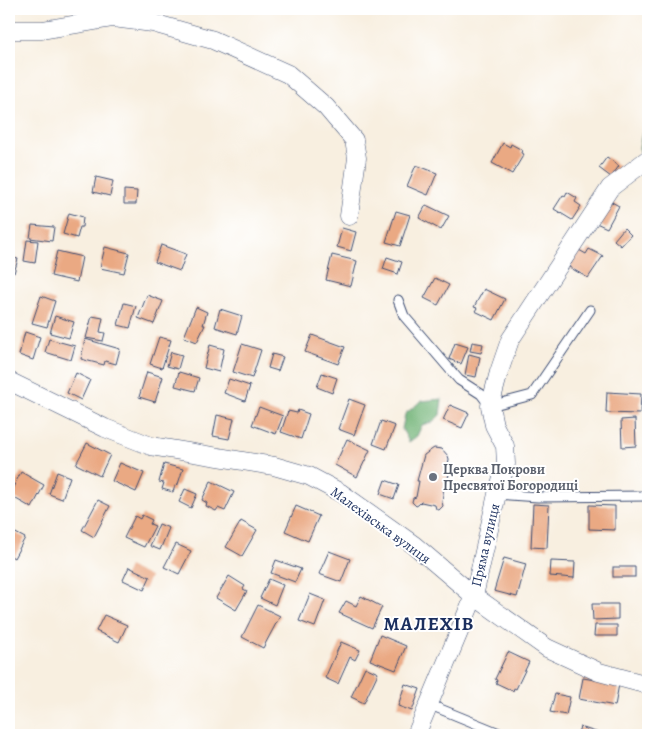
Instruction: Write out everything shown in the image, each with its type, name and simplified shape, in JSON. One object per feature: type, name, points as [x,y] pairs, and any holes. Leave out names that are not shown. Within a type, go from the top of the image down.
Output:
[{"type":"street","points":[[9,30],[42,30],[113,18],[153,23],[213,40],[288,74],[326,107],[354,140],[357,158],[348,216]]},
{"type":"street","points":[[490,406],[510,340],[610,188],[648,159]]},
{"type":"street","name":"Малехівська вулиця","points":[[9,381],[105,428],[151,446],[274,466],[309,476],[341,493],[414,544],[474,596],[548,648],[599,672],[648,685]]},
{"type":"street","name":"Пряма вулиця","points":[[416,735],[474,596],[497,494],[506,464],[505,446],[494,425],[490,406]]},
{"type":"lane","points":[[398,300],[404,316],[459,380],[481,394],[490,406],[532,395],[590,310]]},
{"type":"lane","points":[[497,494],[648,496]]},
{"type":"lane","points":[[428,704],[504,735]]},
{"type":"green space","points":[[648,130],[648,169],[639,148],[642,133]]},
{"type":"green space","points":[[442,399],[440,415],[433,422],[422,425],[417,436],[409,442],[402,429],[405,414],[421,401]]},
{"type":"building","points":[[503,143],[510,147],[511,144],[522,150],[521,153],[524,154],[512,174],[492,163]]},
{"type":"building","points":[[607,157],[619,166],[611,177],[599,168]]},
{"type":"building","points":[[416,165],[437,173],[428,195],[407,186]]},
{"type":"building","points":[[96,177],[113,181],[110,196],[93,192]]},
{"type":"building","points":[[124,190],[137,191],[136,204],[124,204]]},
{"type":"building","points":[[567,192],[577,198],[575,202],[581,206],[572,220],[554,209]]},
{"type":"building","points":[[606,199],[619,206],[607,228],[594,222]]},
{"type":"building","points":[[426,205],[449,216],[441,230],[419,218]]},
{"type":"building","points":[[396,211],[410,215],[400,246],[386,242]]},
{"type":"building","points":[[69,213],[83,217],[82,227],[80,227],[77,238],[63,234]]},
{"type":"building","points":[[32,225],[54,227],[52,241],[30,238]]},
{"type":"building","points":[[342,228],[356,232],[351,251],[337,247]]},
{"type":"building","points":[[624,228],[631,235],[621,246],[614,240]]},
{"type":"building","points":[[9,232],[12,233],[10,245],[9,245]]},
{"type":"building","points":[[27,240],[38,241],[35,263],[24,261]]},
{"type":"building","points":[[161,245],[186,254],[180,271],[155,262]]},
{"type":"building","points":[[105,247],[129,253],[124,273],[100,268]]},
{"type":"building","points":[[589,249],[603,256],[588,278],[569,267],[579,250],[586,254]]},
{"type":"building","points":[[57,251],[82,257],[77,282],[51,276]]},
{"type":"building","points":[[332,255],[357,261],[351,286],[326,280]]},
{"type":"building","points":[[9,257],[18,259],[14,273],[9,272]]},
{"type":"building","points":[[387,257],[402,262],[398,274],[383,269]]},
{"type":"building","points":[[435,278],[449,285],[438,305],[424,298]]},
{"type":"building","points":[[484,289],[505,299],[494,320],[475,311],[477,308],[474,307]]},
{"type":"building","points":[[147,295],[163,301],[154,324],[138,318]]},
{"type":"building","points":[[41,296],[55,301],[47,327],[32,323]]},
{"type":"building","points":[[124,303],[136,306],[130,328],[118,325]]},
{"type":"building","points":[[196,307],[207,312],[203,325],[205,325],[197,342],[184,337]]},
{"type":"building","points":[[220,309],[242,316],[237,334],[215,327]]},
{"type":"building","points":[[55,316],[74,322],[69,338],[50,333]]},
{"type":"building","points":[[92,316],[103,318],[100,332],[105,333],[103,341],[86,338]]},
{"type":"building","points":[[25,332],[40,337],[33,360],[19,355]]},
{"type":"building","points":[[312,335],[345,347],[338,364],[305,352]]},
{"type":"building","points":[[159,337],[171,340],[162,368],[150,364]]},
{"type":"building","points":[[49,339],[75,346],[71,360],[45,352]]},
{"type":"building","points":[[85,339],[120,349],[116,364],[105,361],[104,365],[81,359]]},
{"type":"building","points":[[472,342],[483,344],[481,353],[470,351]]},
{"type":"building","points":[[455,343],[468,347],[461,364],[449,359]]},
{"type":"building","points":[[242,344],[261,350],[252,378],[233,372]]},
{"type":"building","points":[[210,345],[224,349],[219,372],[204,368]]},
{"type":"building","points":[[171,352],[182,355],[178,369],[167,366]]},
{"type":"building","points":[[272,354],[283,357],[278,371],[268,368]]},
{"type":"building","points":[[469,354],[480,357],[476,377],[465,375]]},
{"type":"building","points":[[147,372],[163,377],[155,402],[139,397]]},
{"type":"building","points":[[179,372],[199,378],[195,391],[175,386]]},
{"type":"building","points":[[76,373],[90,380],[81,400],[67,393]]},
{"type":"building","points":[[322,373],[337,378],[332,393],[317,387]]},
{"type":"building","points":[[229,379],[250,386],[245,401],[224,393]]},
{"type":"building","points":[[607,392],[641,394],[640,414],[606,413]]},
{"type":"building","points":[[349,399],[365,405],[354,435],[338,429]]},
{"type":"building","points":[[450,405],[469,413],[462,428],[443,420]]},
{"type":"building","points":[[259,407],[283,416],[276,434],[252,425]]},
{"type":"building","points":[[298,410],[309,414],[301,439],[281,432],[288,411],[297,413]]},
{"type":"building","points":[[217,415],[234,419],[229,439],[213,436]]},
{"type":"building","points":[[635,419],[636,446],[622,447],[621,420]]},
{"type":"building","points":[[381,421],[395,426],[386,449],[373,444]]},
{"type":"building","points":[[347,439],[370,450],[357,477],[335,465]]},
{"type":"building","points":[[87,443],[110,455],[100,476],[76,464]]},
{"type":"building","name":"Церква Покрови Пресвятої Богородиці","points":[[434,448],[442,449],[449,459],[447,473],[449,474],[446,486],[444,486],[443,506],[439,510],[436,509],[435,505],[421,502],[416,506],[412,502],[413,498],[416,497],[419,481],[417,481],[424,455]]},
{"type":"building","points":[[120,463],[144,473],[136,492],[112,481]]},
{"type":"building","points":[[164,464],[183,469],[177,487],[175,486],[173,492],[162,489],[164,483],[159,482]]},
{"type":"building","points":[[21,472],[44,485],[32,508],[9,495]]},
{"type":"building","points":[[57,472],[70,477],[62,499],[49,494]]},
{"type":"building","points":[[385,480],[399,485],[394,499],[380,494]]},
{"type":"building","points":[[211,481],[234,492],[225,511],[218,508],[216,511],[206,506],[207,503],[202,500]]},
{"type":"building","points":[[185,489],[197,494],[191,508],[179,502]]},
{"type":"building","points":[[98,500],[110,506],[94,537],[82,530]]},
{"type":"building","points":[[533,504],[549,505],[547,548],[531,547]]},
{"type":"building","points":[[589,505],[615,506],[615,530],[589,529]]},
{"type":"building","points":[[296,506],[319,516],[308,541],[285,531]]},
{"type":"building","points":[[142,515],[152,520],[150,524],[155,526],[144,547],[124,538],[135,516],[140,519]]},
{"type":"building","points":[[241,521],[257,530],[242,556],[226,547]]},
{"type":"building","points":[[159,524],[169,528],[160,550],[150,546]]},
{"type":"building","points":[[10,530],[25,538],[14,558],[9,555]]},
{"type":"building","points":[[176,544],[191,551],[179,574],[164,567]]},
{"type":"building","points":[[329,551],[350,559],[341,582],[319,574]]},
{"type":"building","points":[[504,558],[526,564],[517,597],[494,591]]},
{"type":"building","points":[[276,560],[301,569],[295,582],[271,573]]},
{"type":"building","points":[[551,561],[575,562],[574,578],[550,576]]},
{"type":"building","points":[[129,567],[150,577],[144,590],[123,580]]},
{"type":"building","points":[[613,567],[635,567],[635,577],[613,577]]},
{"type":"building","points":[[229,576],[245,586],[243,589],[247,591],[236,610],[216,598]]},
{"type":"building","points":[[269,579],[283,585],[275,605],[260,598]]},
{"type":"building","points":[[310,594],[325,600],[315,627],[299,621]]},
{"type":"building","points":[[361,596],[382,607],[372,628],[339,613],[346,601],[356,606]]},
{"type":"building","points":[[592,604],[618,604],[618,619],[593,620]]},
{"type":"building","points":[[258,605],[280,616],[263,648],[242,637]]},
{"type":"building","points":[[104,615],[127,625],[119,642],[96,631]]},
{"type":"building","points":[[595,625],[617,625],[617,636],[594,636]]},
{"type":"building","points":[[380,635],[406,646],[396,670],[370,660]]},
{"type":"building","points":[[341,642],[360,650],[355,660],[350,657],[338,684],[325,678]]},
{"type":"building","points":[[508,652],[529,662],[516,689],[514,688],[513,691],[496,683],[497,680],[495,679]]},
{"type":"building","points":[[365,667],[378,673],[364,703],[351,697]]},
{"type":"building","points":[[583,678],[619,684],[615,706],[579,699]]},
{"type":"building","points":[[405,684],[420,689],[412,711],[398,706]]},
{"type":"building","points":[[555,694],[570,697],[566,715],[550,712]]},
{"type":"building","points":[[580,727],[602,734],[577,735]]},
{"type":"place","name":"Церква Покрови Пресвятої Богородиці","points":[[433,477]]},
{"type":"district","name":"МАЛЕХІВ","points":[[429,623]]}]
